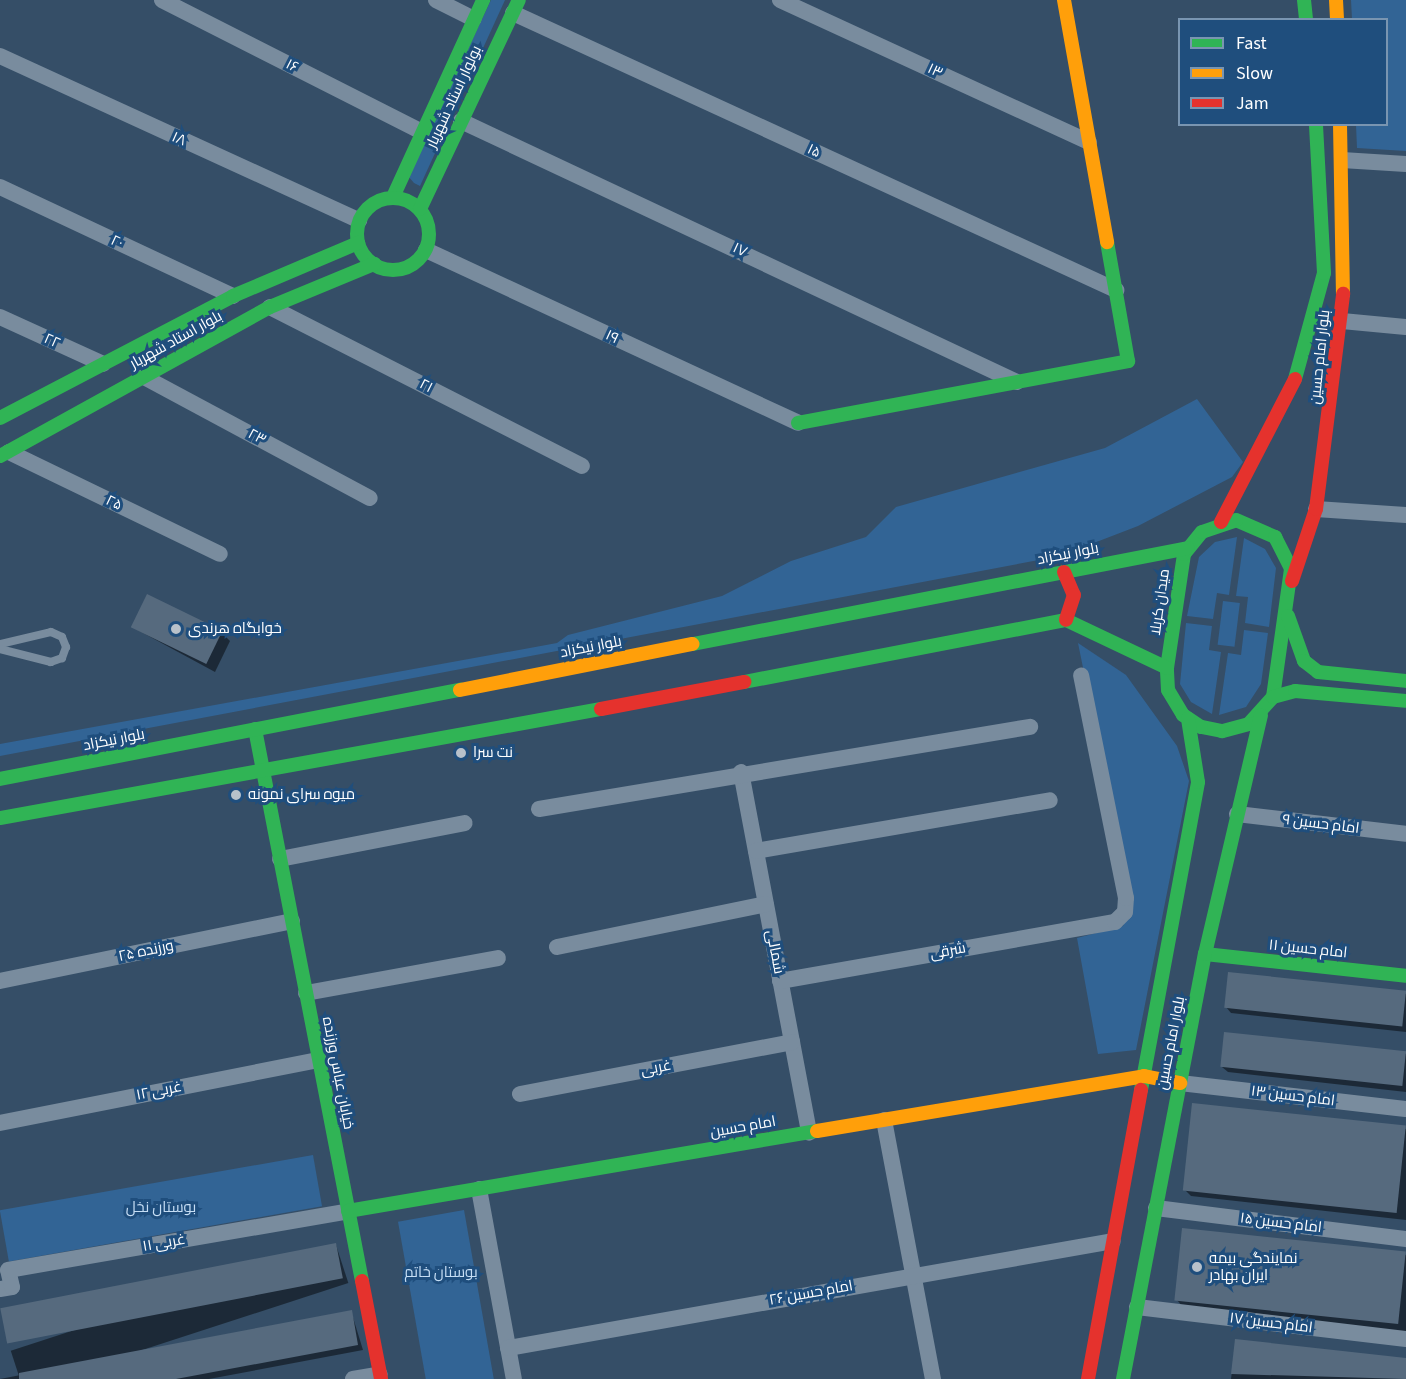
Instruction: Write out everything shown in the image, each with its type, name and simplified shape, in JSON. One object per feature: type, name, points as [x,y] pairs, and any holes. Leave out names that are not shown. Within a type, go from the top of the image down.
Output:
[{"type":"main road","name":"بولوار استاد شهریار","points":[[393,197],[483,0]]},
{"type":"main road","points":[[1304,0],[1306,18]]},
{"type":"main road","points":[[1336,0],[1337,18]]},
{"type":"main road","points":[[798,423],[1128,361],[1089,142],[1061,2]]},
{"type":"main road","name":"بولوار استاد شهریار","points":[[420,209],[516,6]]},
{"type":"main road","name":"بلوار امام حسین","points":[[1221,522],[1285,404],[1302,362],[1324,273],[1316,126]]},
{"type":"main road","name":"بلوار امام حسین","points":[[1288,587],[1316,509],[1342,321],[1346,242],[1340,126]]},
{"type":"main road","points":[[393,197],[420,209],[429,230],[426,250],[408,267],[374,264],[358,243],[359,220],[375,202],[393,197]]},
{"type":"main road","name":"بلوار استاد شهریار","points":[[0,418],[233,296],[358,243]]},
{"type":"main road","name":"بلوار استاد شهریار","points":[[4,454],[270,307],[374,264]]},
{"type":"main road","points":[[1188,548],[1221,522],[1250,522],[1275,537],[1289,562],[1286,609],[1273,697],[1261,715],[1243,727],[1222,731],[1188,719]]},
{"type":"main road","name":"بلوار نیکزاد","points":[[0,779],[1188,548]]},
{"type":"main road","name":"میدان کربلا","points":[[1188,548],[1167,668],[1171,696],[1188,719]]},
{"type":"main road","points":[[1064,572],[1074,596],[1066,620]]},
{"type":"main road","points":[[1286,609],[1304,662],[1318,672],[1406,681]]},
{"type":"main road","points":[[0,818],[263,774],[1066,620],[1167,668]]},
{"type":"main road","points":[[1273,697],[1295,691],[1406,701]]},
{"type":"main road","name":"بلوار امام حسین","points":[[1123,1379],[1205,954],[1261,715]]},
{"type":"main road","name":"بلوار امام حسین","points":[[1088,1379],[1198,782],[1188,719]]},
{"type":"main road","name":"خیابان عباس ورزنده","points":[[255,729],[381,1376]]},
{"type":"main road","name":"امام حسین ۱۱","points":[[1205,954],[1406,976]]},
{"type":"main road","points":[[1144,1076],[1180,1083]]},
{"type":"main road","name":"امام حسین","points":[[348,1210],[1144,1076]]},
{"type":"street","name":"۱۶","points":[[162,0],[422,132]]},
{"type":"street","points":[[436,0],[474,19]]},
{"type":"street","name":"۱۳","points":[[780,0],[1089,142]]},
{"type":"street","name":"۱۵","points":[[516,6],[1116,290]]},
{"type":"street","name":"۱۸","points":[[0,56],[359,220]]},
{"type":"street","name":"۱۷","points":[[461,121],[1017,382]]},
{"type":"street","points":[[1342,160],[1406,164]]},
{"type":"street","name":"۲۰","points":[[0,188],[233,296]]},
{"type":"street","name":"۱۹","points":[[426,250],[798,423]]},
{"type":"street","name":"۲۱","points":[[270,307],[582,466]]},
{"type":"street","name":"۲۲","points":[[0,317],[103,364]]},
{"type":"street","points":[[1342,321],[1406,327]]},
{"type":"street","name":"۲۳","points":[[144,376],[370,498]]},
{"type":"street","name":"۲۵","points":[[4,454],[220,554]]},
{"type":"street","points":[[1316,509],[1406,515]]},
{"type":"street","name":"شرقی","points":[[780,981],[1115,922],[1125,912],[1126,898],[1081,675]]},
{"type":"street","points":[[539,809],[741,772],[1030,728]]},
{"type":"street","name":"شمالی","points":[[741,772],[809,1133]]},
{"type":"street","points":[[756,851],[1050,800]]},
{"type":"street","name":"امام حسین ۹","points":[[1237,814],[1406,834]]},
{"type":"street","points":[[279,859],[465,823]]},
{"type":"street","points":[[557,947],[766,904]]},
{"type":"street","name":"ورزنده ۲۵","points":[[0,981],[292,921]]},
{"type":"street","points":[[306,993],[498,958]]},
{"type":"street","name":"غربی","points":[[520,1094],[792,1042]]},
{"type":"street","name":"غربی ۱۲","points":[[0,1123],[319,1060]]},
{"type":"street","name":"امام حسین ۱۳","points":[[1180,1083],[1406,1109]]},
{"type":"street","points":[[884,1120],[933,1379]]},
{"type":"street","points":[[479,1189],[514,1379]]},
{"type":"street","name":"امام حسین ۱۵","points":[[1156,1208],[1406,1239]]},
{"type":"street","name":"غربی ۱۱","points":[[0,1289],[12,1287],[8,1270],[348,1210]]},
{"type":"street","name":"امام حسین ۲۶","points":[[508,1348],[913,1274],[1113,1241]]},
{"type":"street","name":"امام حسین ۱۷","points":[[1137,1307],[1406,1339]]},
{"type":"street","points":[[353,1379],[381,1376]]},
{"type":"lane","points":[[51,632],[62,637],[66,647],[62,658],[51,662],[0,646],[51,632]]},
{"type":"green space","points":[[491,0],[505,0],[420,186],[408,176]]},
{"type":"green space","points":[[1351,0],[1406,0],[1406,151],[1357,148],[1356,126],[1388,126],[1388,18],[1352,18]]},
{"type":"green space","points":[[1197,399],[1243,462],[1232,477],[1138,526],[1060,556],[0,756],[0,744],[557,643],[568,635],[722,596],[791,561],[866,537],[896,507],[1105,448]]},
{"type":"green space","points":[[1237,537],[1229,595],[1217,593],[1213,619],[1187,616],[1199,557],[1215,542]]},
{"type":"green space","points":[[1244,538],[1265,549],[1276,568],[1269,627],[1245,623],[1248,597],[1236,596]]},
{"type":"green space","points":[[1223,601],[1240,603],[1235,647],[1218,645]]},
{"type":"green space","points":[[1186,623],[1212,626],[1209,650],[1221,652],[1212,714],[1191,702],[1180,684]]},
{"type":"green space","points":[[1244,630],[1268,633],[1261,684],[1246,707],[1219,715],[1228,653],[1241,655]]},
{"type":"green space","points":[[1078,643],[1126,675],[1177,746],[1189,781],[1136,1050],[1098,1054],[1077,938],[1123,926],[1131,904]]},
{"type":"green space","name":"بوستان نخل","points":[[313,1155],[322,1206],[9,1261],[0,1210]]},
{"type":"green space","name":"بوستان خاتم","points":[[464,1210],[494,1379],[426,1379],[398,1222]]},
{"type":"building","name":"خوابگاه هرندی","points":[[147,594],[222,631],[206,664],[131,627]]},
{"type":"building","points":[[1228,972],[1406,991],[1402,1027],[1224,1008]]},
{"type":"building","points":[[1224,1032],[1406,1051],[1402,1086],[1220,1067]]},
{"type":"building","points":[[1192,1103],[1406,1125],[1397,1213],[1183,1191]]},
{"type":"building","points":[[1182,1228],[1406,1252],[1398,1324],[1174,1301]]},
{"type":"building","points":[[336,1243],[343,1278],[7,1344],[0,1308]]},
{"type":"building","points":[[352,1310],[358,1345],[176,1379],[19,1379],[19,1373]]},
{"type":"building","points":[[1235,1339],[1406,1358],[1406,1379],[1231,1374]]},
{"type":"traffic: fast","points":[[393,197],[483,0]]},
{"type":"traffic: fast","points":[[420,209],[519,0]]},
{"type":"traffic: fast","points":[[1304,0],[1306,18]]},
{"type":"traffic: fast","points":[[1295,379],[1324,273],[1316,126]]},
{"type":"traffic: fast","points":[[393,198],[413,204],[423,214],[429,234],[423,254],[413,264],[393,270],[373,264],[363,254],[357,234],[363,214],[373,204],[393,198]]},
{"type":"traffic: fast","points":[[798,423],[1128,361],[1107,242]]},
{"type":"traffic: fast","points":[[0,418],[233,296],[358,243]]},
{"type":"traffic: fast","points":[[0,456],[270,307],[374,264]]},
{"type":"traffic: fast","points":[[1236,520],[1275,537],[1291,569],[1273,697],[1249,724],[1222,731],[1201,727],[1183,715],[1168,690],[1167,668],[1184,554],[1202,532],[1236,520]]},
{"type":"traffic: fast","points":[[693,644],[1188,548]]},
{"type":"traffic: fast","points":[[1288,616],[1304,661],[1318,672],[1406,681]]},
{"type":"traffic: fast","points":[[744,682],[1066,620],[1167,668]]},
{"type":"traffic: fast","points":[[0,779],[460,690]]},
{"type":"traffic: fast","points":[[1273,697],[1295,691],[1406,701]]},
{"type":"traffic: fast","points":[[0,818],[601,709]]},
{"type":"traffic: fast","points":[[1123,1379],[1205,954],[1261,715]]},
{"type":"traffic: fast","points":[[1141,1090],[1198,782],[1188,719]]},
{"type":"traffic: fast","points":[[255,729],[362,1281]]},
{"type":"traffic: fast","points":[[1205,954],[1406,976]]},
{"type":"traffic: fast","points":[[348,1211],[817,1131]]},
{"type":"traffic: slow","points":[[1064,0],[1107,242]]},
{"type":"traffic: slow","points":[[1336,0],[1337,18]]},
{"type":"traffic: slow","points":[[1340,126],[1343,294]]},
{"type":"traffic: slow","points":[[460,690],[693,644]]},
{"type":"traffic: slow","points":[[817,1131],[1144,1076],[1180,1083]]},
{"type":"traffic: jam","points":[[1292,581],[1316,509],[1343,294]]},
{"type":"traffic: jam","points":[[1221,522],[1295,379]]},
{"type":"traffic: jam","points":[[1064,572],[1074,595],[1066,620]]},
{"type":"traffic: jam","points":[[601,709],[744,682]]},
{"type":"traffic: jam","points":[[1088,1379],[1141,1090]]},
{"type":"traffic: jam","points":[[362,1281],[381,1379]]},
{"type":"place","name":"خوابگاه هرندی","points":[[176,629]]},
{"type":"place","name":"نت سرا","points":[[461,753]]},
{"type":"place","name":"میوه سرای نمونه","points":[[236,795]]},
{"type":"place","name":"نمایندگی بیمه ایران بهادر","points":[[1197,1267]]}]
